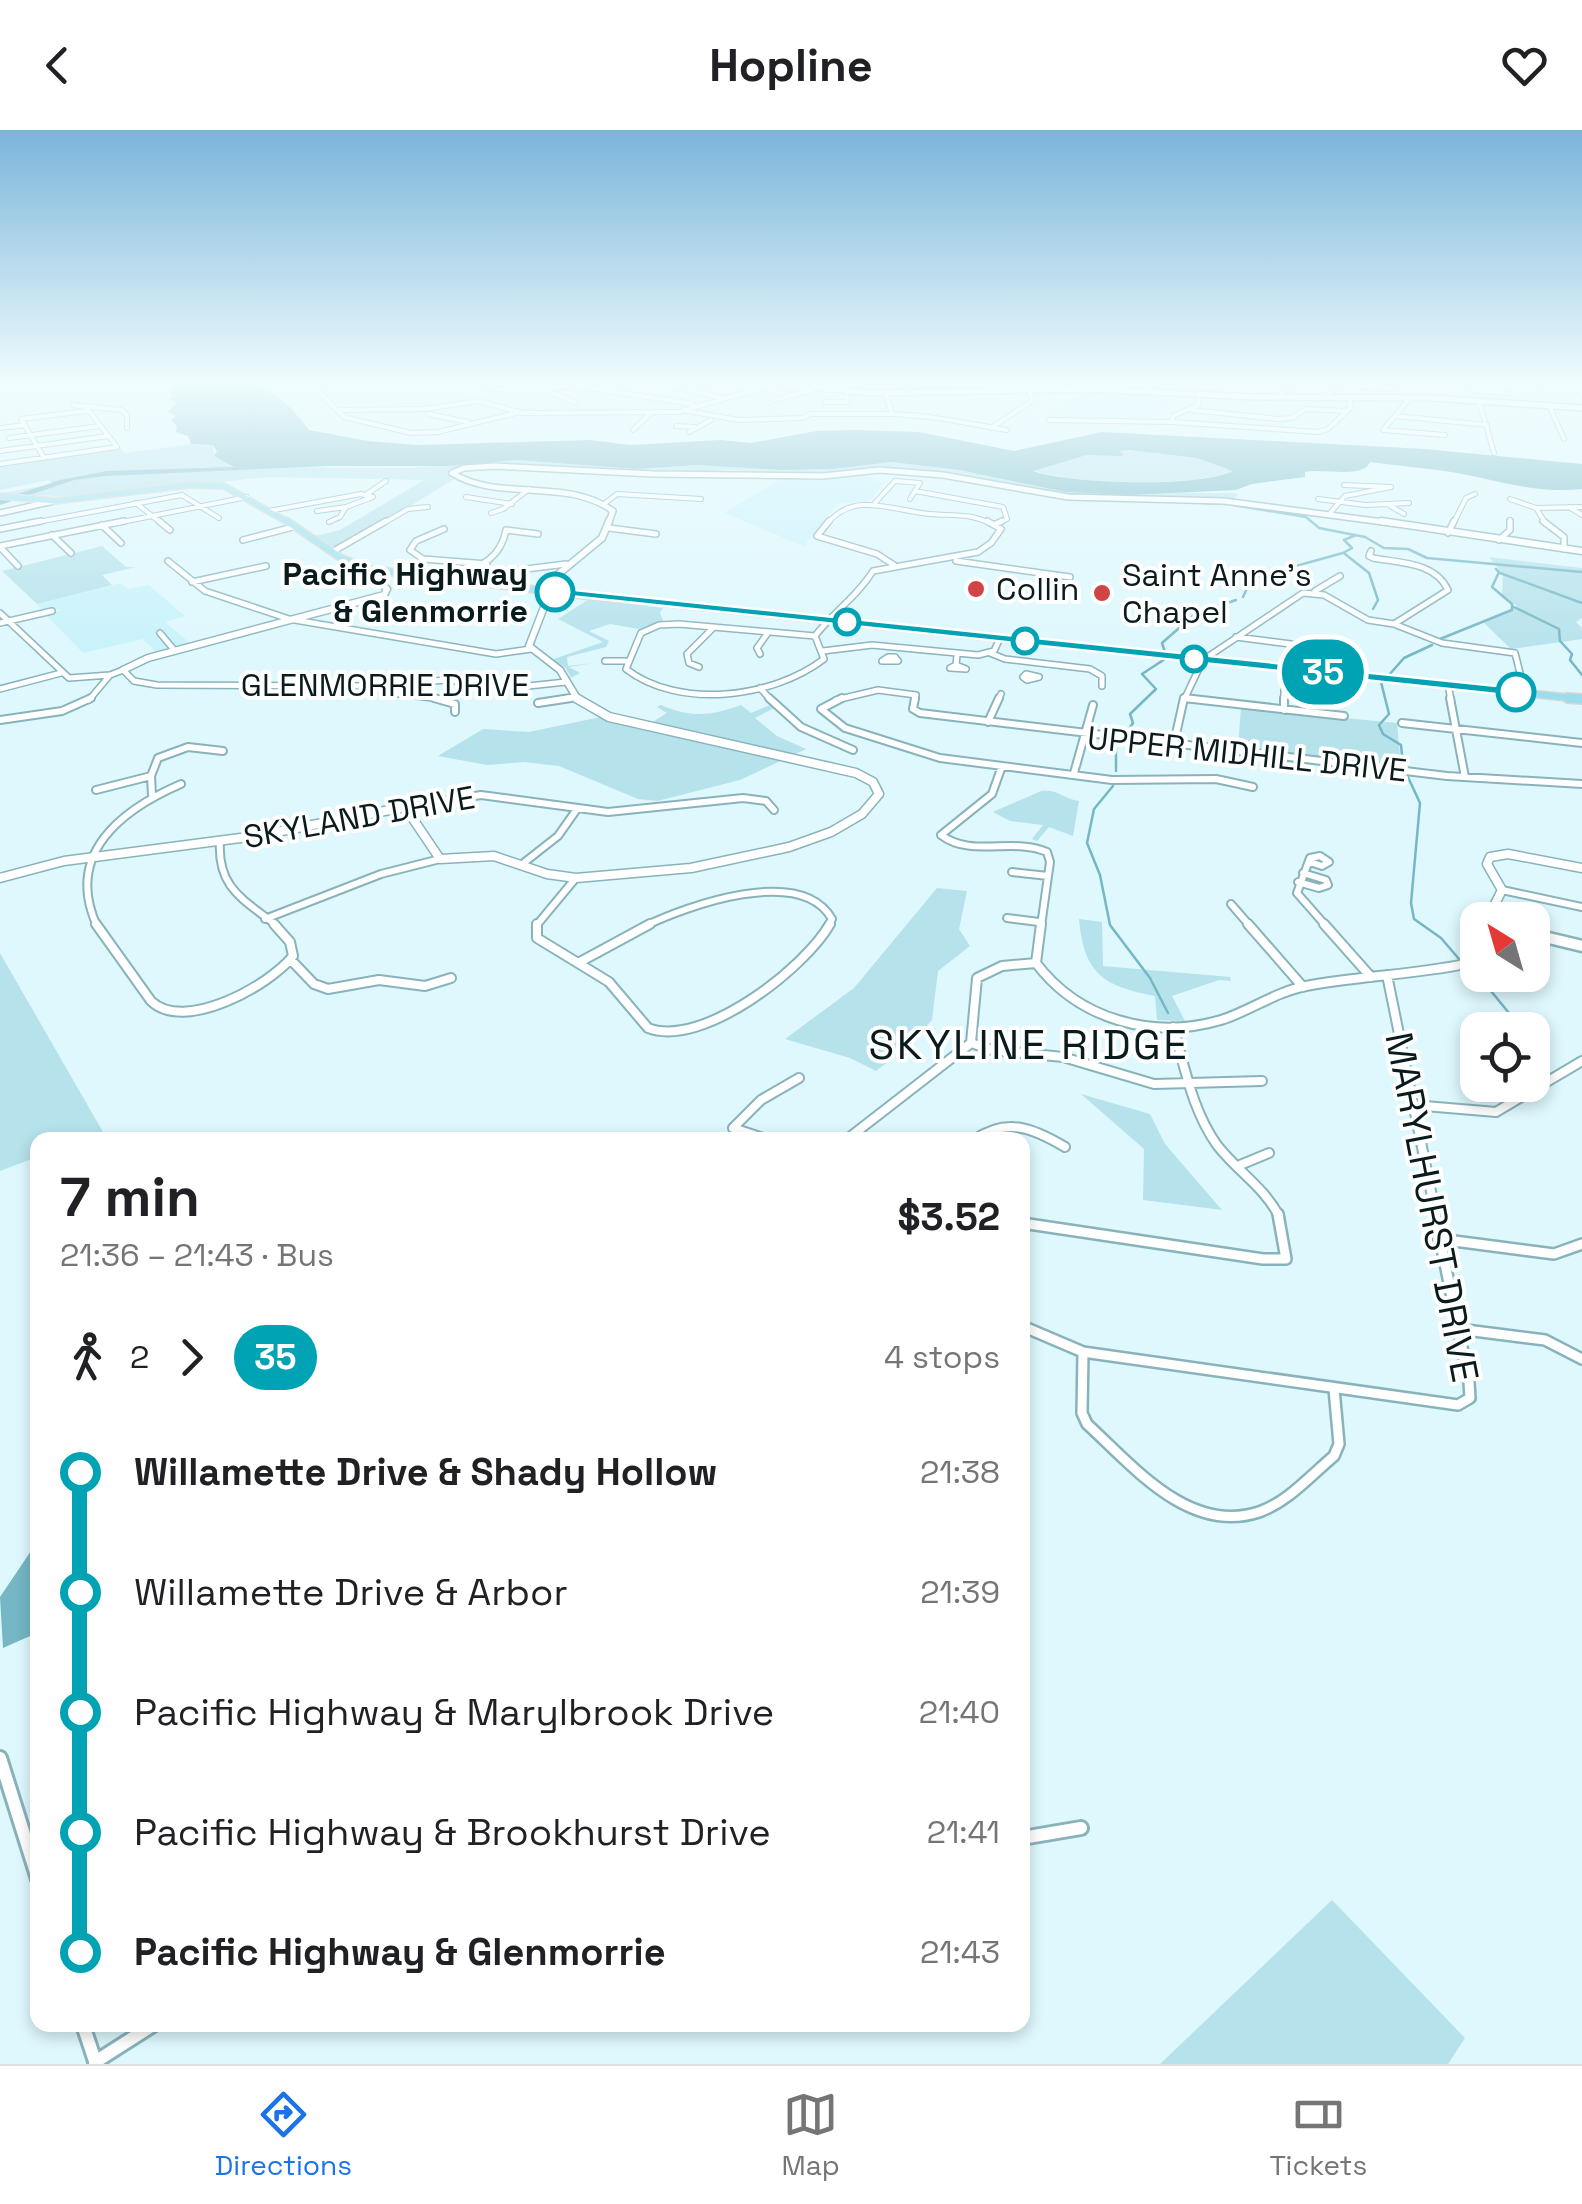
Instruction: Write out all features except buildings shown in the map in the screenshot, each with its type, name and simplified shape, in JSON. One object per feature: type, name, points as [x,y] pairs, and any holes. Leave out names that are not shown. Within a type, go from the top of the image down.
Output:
[{"type":"main road","points":[[0,496],[55,501],[207,484],[232,488],[332,552],[367,569],[392,574],[1582,699]]},
{"type":"street","points":[[454,475],[468,483],[531,488],[604,504],[612,511],[609,528],[656,534]]},
{"type":"street","points":[[759,475],[829,475]]},
{"type":"street","points":[[945,475],[1068,497],[1263,505],[1582,551]]},
{"type":"street","points":[[272,513],[366,494],[386,481]]},
{"type":"street","points":[[875,503],[892,481],[919,482],[908,501],[897,507]]},
{"type":"street","points":[[1330,514],[1345,496],[1390,487],[1344,485]]},
{"type":"street","points":[[492,513],[512,504],[531,488]]},
{"type":"street","points":[[915,491],[1003,507],[1008,520],[996,524]]},
{"type":"street","points":[[0,528],[182,494],[220,518]]},
{"type":"street","points":[[317,511],[346,508],[373,497],[366,494]]},
{"type":"street","points":[[604,504],[617,494],[701,500]]},
{"type":"street","points":[[1448,532],[1466,498],[1475,494]]},
{"type":"street","points":[[0,547],[247,497]]},
{"type":"street","points":[[466,497],[512,504]]},
{"type":"street","points":[[1318,498],[1409,503]]},
{"type":"street","points":[[329,522],[352,505],[332,499]]},
{"type":"street","points":[[1510,499],[1536,508],[1582,507]]},
{"type":"street","points":[[25,506],[33,500]]},
{"type":"street","points":[[0,514],[55,501]]},
{"type":"street","points":[[136,503],[170,530]]},
{"type":"street","points":[[894,565],[878,554],[817,536],[842,508],[875,503],[923,513],[975,515],[996,524],[1001,531],[972,553],[949,561]]},
{"type":"street","points":[[1387,504],[1404,514]]},
{"type":"street","points":[[923,513],[936,506]]},
{"type":"street","points":[[332,552],[408,509],[428,507]]},
{"type":"street","points":[[1569,507],[1582,515]]},
{"type":"street","points":[[1536,508],[1543,522],[1564,538],[1564,549]]},
{"type":"street","points":[[1499,540],[1510,530],[1510,520]]},
{"type":"street","points":[[102,526],[121,543]]},
{"type":"street","points":[[243,540],[294,527]]},
{"type":"street","name":"GLENMORRIE DRIVE","points":[[123,670],[134,681],[158,685],[382,686],[445,680],[510,687],[566,682],[558,667],[531,650],[530,643],[549,591],[566,564],[597,543],[609,528]]},
{"type":"street","points":[[444,529],[416,541],[410,550],[422,558],[487,564]]},
{"type":"street","points":[[444,580],[487,564],[506,539],[506,530],[538,534]]},
{"type":"street","points":[[52,536],[71,553]]},
{"type":"street","points":[[0,547],[18,566]]},
{"type":"street","points":[[1371,551],[1368,556],[1372,558],[1433,572],[1449,588],[1394,624]]},
{"type":"street","points":[[168,561],[192,582],[227,601],[296,620],[496,654],[531,650]]},
{"type":"street","points":[[816,636],[826,620],[858,595],[873,571],[894,565],[949,561],[1070,577]]},
{"type":"street","points":[[444,580],[566,564]]},
{"type":"street","points":[[192,582],[266,566]]},
{"type":"street","points":[[0,614],[61,673],[75,678],[110,675],[175,651],[382,596],[387,588],[367,569]]},
{"type":"street","points":[[374,579],[392,574]]},
{"type":"street","points":[[1174,743],[1184,698],[1203,660],[1303,594],[1340,576]]},
{"type":"street","points":[[1315,591],[1362,620],[1394,624],[1442,644],[1515,654],[1525,693]]},
{"type":"street","points":[[0,623],[52,611]]},
{"type":"street","points":[[675,624],[816,636],[824,659],[816,666],[760,688],[671,692],[633,677],[626,669],[626,661],[641,632],[651,627],[675,624]]},
{"type":"street","points":[[699,667],[689,663],[687,654],[714,628]]},
{"type":"street","points":[[160,633],[175,651]]},
{"type":"street","points":[[760,654],[756,648],[767,634]]},
{"type":"street","points":[[1236,637],[1337,650]]},
{"type":"street","points":[[990,653],[1000,638]]},
{"type":"street","points":[[823,651],[868,645],[958,655],[990,653],[1094,670],[1102,676],[1102,686]]},
{"type":"street","points":[[892,657],[897,648]]},
{"type":"street","points":[[956,665],[958,655]]},
{"type":"street","points":[[605,661],[626,661]]},
{"type":"street","points":[[1034,674],[1043,664]]},
{"type":"street","points":[[0,689],[61,673]]},
{"type":"street","points":[[0,720],[89,703],[110,675]]},
{"type":"street","points":[[265,919],[381,874],[440,859],[484,856],[543,874],[575,878],[776,853],[864,812],[879,794],[872,782],[852,772],[592,711],[574,697],[566,682]]},
{"type":"street","points":[[1448,685],[1464,778]]},
{"type":"street","points":[[382,686],[392,693],[448,699],[455,704],[455,712]]},
{"type":"street","points":[[760,688],[785,718],[816,737],[854,750]]},
{"type":"street","name":"UPPER MIDHILL DRIVE","points":[[1002,766],[920,753],[842,726],[821,710],[860,690],[875,688],[916,695],[914,710],[988,722],[1464,778],[1582,784]]},
{"type":"street","points":[[1284,689],[1284,710]]},
{"type":"street","points":[[988,722],[1001,694]]},
{"type":"street","points":[[538,703],[574,697]]},
{"type":"street","points":[[1184,698],[1344,716]]},
{"type":"street","points":[[1074,773],[1093,705]]},
{"type":"street","points":[[1402,723],[1582,743]]},
{"type":"street","points":[[152,795],[151,776],[158,758],[174,750],[199,746],[223,751]]},
{"type":"street","points":[[1253,787],[1220,779],[1120,781],[1002,766],[992,794],[945,828],[942,836],[963,846],[1006,841],[1033,844],[1049,855],[1036,963],[1058,991],[1090,1010],[1124,1021],[1173,1027],[1216,1022],[1303,986],[1460,964]]},
{"type":"street","points":[[96,790],[151,776]]},
{"type":"street","points":[[181,784],[152,795],[105,831],[94,856],[88,891],[94,920],[162,1011],[183,1013],[212,1006],[266,982],[291,960],[291,941],[226,882],[218,854],[220,841]]},
{"type":"street","name":"SKYLAND DRIVE","points":[[0,878],[94,856],[220,841],[481,795],[576,810],[632,812],[744,798],[766,801],[774,810]]},
{"type":"street","points":[[404,807],[440,859]]},
{"type":"street","points":[[521,865],[556,838],[576,810]]},
{"type":"street","points":[[1582,868],[1496,854],[1487,864],[1502,890],[1582,907]]},
{"type":"street","points":[[1310,862],[1298,882],[1301,900],[1371,977]]},
{"type":"street","points":[[1012,872],[1048,876]]},
{"type":"street","points":[[1298,882],[1319,888],[1329,882],[1304,873]]},
{"type":"street","points":[[575,878],[534,930],[536,938],[610,982],[646,1028],[662,1032],[686,1030],[740,1004],[792,970],[828,929],[831,915],[819,904],[787,893],[733,898],[644,926],[578,962]]},
{"type":"street","points":[[1497,902],[1502,890]]},
{"type":"street","points":[[1231,904],[1303,986]]},
{"type":"street","points":[[1007,918],[1040,922]]},
{"type":"street","points":[[1550,938],[1582,946]]},
{"type":"street","points":[[291,960],[322,988],[348,988],[379,980],[415,990],[451,978]]},
{"type":"street","points":[[856,1132],[971,1043],[978,1023],[974,988],[977,978],[1002,966],[1036,963]]},
{"type":"street","name":"MARYLHURST DRIVE","points":[[1030,1329],[1084,1352],[1443,1406],[1466,1403],[1471,1392],[1387,975]]},
{"type":"street","points":[[1030,1224],[1270,1260],[1286,1259],[1274,1203],[1208,1131],[1173,1027]]},
{"type":"street","points":[[971,1043],[1065,1058],[1135,1080],[1192,1084],[1262,1081]]},
{"type":"street","points":[[1413,1105],[1496,1112],[1582,1061]]},
{"type":"street","points":[[745,1132],[733,1128],[756,1104],[800,1078]]},
{"type":"street","points":[[984,1132],[1012,1124],[1033,1128],[1065,1147]]},
{"type":"street","points":[[1240,1165],[1269,1152]]},
{"type":"street","points":[[1439,1239],[1554,1254],[1582,1244]]},
{"type":"street","points":[[1458,1329],[1546,1340],[1582,1359]]},
{"type":"street","points":[[1084,1352],[1082,1414],[1087,1424],[1172,1499],[1224,1515],[1260,1512],[1334,1456],[1339,1444],[1334,1389]]},
{"type":"street","points":[[0,1758],[30,1854]]},
{"type":"street","points":[[1030,1837],[1082,1828]]},
{"type":"street","points":[[85,2032],[96,2063],[142,2032]]},
{"type":"shaded area","points":[[0,475],[456,478],[338,550],[316,536],[340,530],[424,480],[269,477],[73,497],[3,493],[52,484],[49,480],[0,490]]},
{"type":"shaded area","points":[[123,475],[74,480],[0,505],[0,500],[60,480]]},
{"type":"shaded area","points":[[868,475],[883,483],[870,501],[837,504],[804,546],[724,513],[786,476]]},
{"type":"shaded area","points":[[943,475],[984,475],[1065,492],[1238,493],[1234,501],[1067,496]]},
{"type":"shaded area","points":[[984,475],[1164,482],[1219,475],[1305,475],[1236,490],[1127,495],[1065,492]]},
{"type":"shaded area","points":[[1052,475],[1220,475],[1164,482]]},
{"type":"shaded area","points":[[1468,475],[1582,475],[1582,489],[1535,488]]},
{"type":"shaded area","points":[[102,546],[126,567],[136,567],[102,575],[112,585],[37,604],[2,571]]},
{"type":"shaded area","points":[[1489,557],[1582,568],[1582,618],[1576,622],[1582,628],[1582,639],[1511,649],[1482,621],[1517,606],[1502,595],[1503,574]]},
{"type":"shaded area","points":[[121,583],[128,589],[149,585],[185,616],[165,622],[192,645],[156,652],[143,639],[83,653],[46,615],[63,609],[44,611],[37,604]]},
{"type":"shaded area","points":[[589,599],[663,608],[660,613],[664,622],[639,629],[610,624],[589,631],[609,641],[606,647],[567,657],[568,666],[594,663],[569,667],[580,673],[571,678],[565,667],[551,660],[603,642],[558,619]]},
{"type":"shaded area","points":[[741,705],[751,713],[770,705],[774,708],[755,718],[777,736],[806,749],[740,780],[657,801],[638,799],[559,766],[524,762],[487,765],[438,756],[483,729],[529,732],[610,715],[651,723],[667,713],[657,707],[701,714]]},
{"type":"shaded area","points":[[1241,708],[1397,723],[1401,766],[1238,747]]},
{"type":"shaded area","points":[[1041,791],[1079,801],[1073,836],[1049,827],[1037,841],[1032,839],[1043,825],[1010,821],[993,812]]},
{"type":"shaded area","points":[[937,888],[967,891],[959,929],[970,946],[938,971],[932,1020],[910,1045],[876,1071],[850,1058],[785,1039],[854,988]]},
{"type":"shaded area","points":[[1079,919],[1102,922],[1103,966],[1230,977],[1231,981],[1219,980],[1172,996],[1185,1021],[1157,1020],[1155,996],[1109,981],[1091,964]]},
{"type":"shaded area","points":[[0,953],[103,1132],[30,1132],[30,1160],[0,1171]]},
{"type":"shaded area","points":[[1081,1094],[1150,1114],[1165,1144],[1222,1210],[1143,1200],[1144,1149]]},
{"type":"shaded area","points":[[30,1552],[30,1636],[3,1648],[0,1597]]},
{"type":"shaded area","points":[[1332,1900],[1465,2038],[1448,2064],[1160,2064]]},
{"type":"waterway","points":[[1183,502],[1225,504]]},
{"type":"waterway","points":[[1233,505],[1306,517],[1319,528],[1356,535]]},
{"type":"waterway","points":[[1243,597],[1252,578],[1343,553],[1352,548],[1344,540],[1356,535]]},
{"type":"waterway","points":[[1356,535],[1384,548],[1408,549],[1427,558],[1582,572]]},
{"type":"waterway","points":[[1345,554],[1369,573],[1378,600],[1373,609]]},
{"type":"waterway","points":[[1496,569],[1499,572],[1492,587],[1512,606]]},
{"type":"waterway","points":[[1500,573],[1582,603]]},
{"type":"waterway","points":[[1165,652],[1162,643],[1195,614],[1236,600]]},
{"type":"waterway","points":[[1440,639],[1512,610],[1512,606]]},
{"type":"waterway","points":[[1512,606],[1559,629],[1560,641],[1572,654],[1570,660],[1582,675]]},
{"type":"waterway","points":[[1389,675],[1404,658],[1432,645]]},
{"type":"waterway","points":[[1129,729],[1133,723],[1130,714],[1156,689],[1142,674],[1165,659]]},
{"type":"waterway","points":[[1381,682],[1389,714],[1379,725],[1383,734],[1401,745],[1403,765]]},
{"type":"waterway","points":[[1116,748],[1116,771]]},
{"type":"waterway","points":[[1407,775],[1420,803],[1411,903],[1414,919],[1441,938],[1459,959]]},
{"type":"waterway","points":[[1113,786],[1094,809],[1087,843],[1100,875],[1110,925],[1150,978],[1168,1013]]},
{"type":"waterway","points":[[1492,992],[1508,1012]]},
{"type":"bus line","name":"35","points":[[555,592],[1516,692]]},
{"type":"place","name":"Collin","points":[[976,589]]},
{"type":"place","name":"Pacific Highway & Glenmorrie","points":[[555,592]]},
{"type":"place","name":"Saint Anne's Chapel","points":[[1102,593]]},
{"type":"district","name":"SKYLINE RIDGE","points":[[1029,1044]]}]
